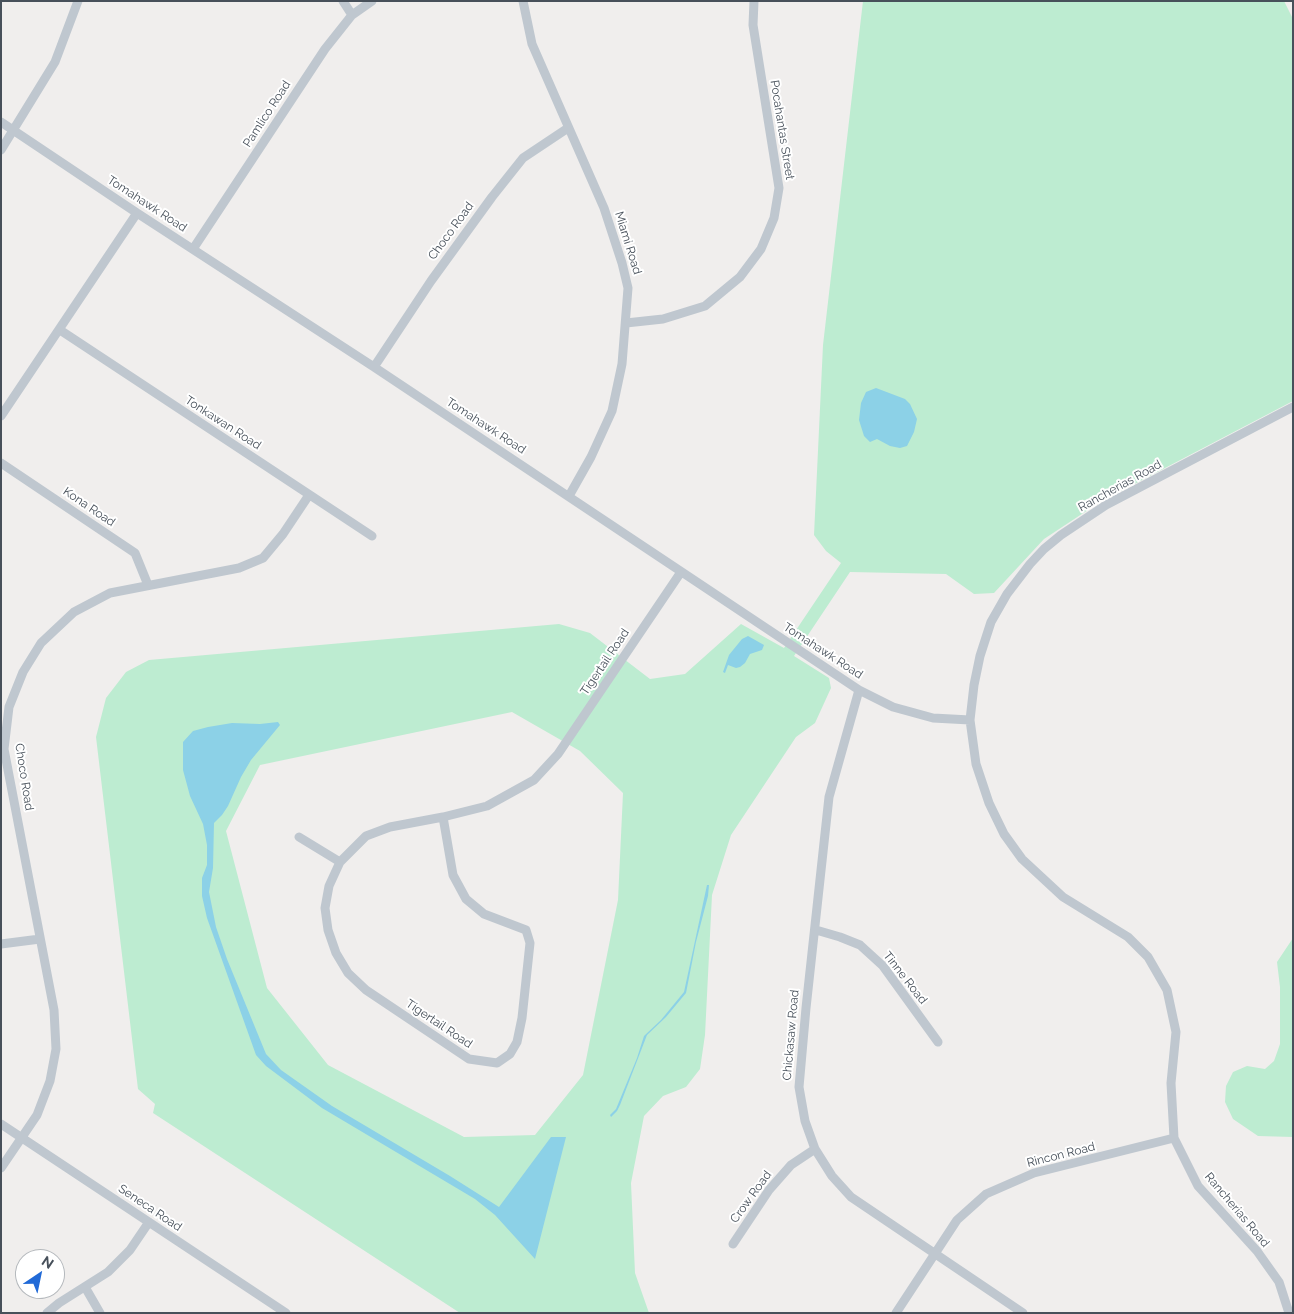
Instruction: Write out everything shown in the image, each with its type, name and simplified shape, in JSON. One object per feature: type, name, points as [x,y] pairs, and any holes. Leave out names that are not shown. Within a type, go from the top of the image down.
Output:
[{"type":"street","points":[[1,150],[55,62],[78,1]]},
{"type":"street","points":[[343,1],[352,15]]},
{"type":"street","name":"Pamlico Road","points":[[193,249],[325,50],[352,15],[372,1]]},
{"type":"street","name":"Miami Road","points":[[523,1],[532,44],[604,208],[628,288],[622,364],[612,411],[591,457],[569,496]]},
{"type":"street","name":"Pocahantas Street","points":[[626,323],[663,319],[705,306],[740,277],[761,249],[774,218],[779,188],[753,24],[754,1]]},
{"type":"street","name":"Tomahawk Road","points":[[1,122],[569,496],[859,690],[893,707],[934,718],[970,720]]},
{"type":"street","name":"Choco Road","points":[[374,367],[431,281],[518,164],[568,128]]},
{"type":"street","points":[[1,416],[137,213]]},
{"type":"street","name":"Tonkawan Road","points":[[60,330],[372,536]]},
{"type":"street","name":"Rancherias Road","points":[[1289,1313],[1279,1282],[1257,1251],[1198,1186],[1174,1138],[1171,1083],[1176,1032],[1167,990],[1148,957],[1128,937],[1063,897],[1022,860],[1004,834],[988,804],[976,764],[970,720],[980,656],[991,622],[1007,594],[1030,564],[1044,550],[1061,535],[1106,505],[1293,407]]},
{"type":"street","name":"Kona Road","points":[[1,463],[135,553],[148,585]]},
{"type":"street","name":"Choco Road","points":[[1,1168],[37,1115],[50,1081],[56,1049],[54,1010],[3,749],[9,707],[22,672],[41,643],[74,612],[110,594],[239,568],[263,558],[283,534],[310,495]]},
{"type":"street","name":"Tigertail Road","points":[[443,817],[453,876],[466,898],[484,914],[526,930],[530,943],[522,1018],[517,1042],[510,1054],[496,1062],[469,1059],[366,990],[348,972],[336,953],[328,930],[326,908],[329,886],[340,862],[366,836],[390,827],[487,806],[534,780],[558,754],[681,572]]},
{"type":"street","name":"Chickasaw Road","points":[[859,690],[830,797],[799,1087],[805,1121],[816,1149],[832,1176],[852,1197],[1023,1313]]},
{"type":"street","points":[[300,837],[340,862]]},
{"type":"street","name":"Tinne Road","points":[[816,930],[840,937],[860,946],[883,966],[938,1042]]},
{"type":"street","points":[[1,944],[40,939]]},
{"type":"street","name":"Seneca Road","points":[[1,1124],[286,1313]]},
{"type":"street","name":"Rincon Road","points":[[896,1313],[957,1220],[986,1194],[1034,1173],[1174,1138]]},
{"type":"street","name":"Crow Road","points":[[733,1244],[769,1190],[791,1165],[816,1149]]},
{"type":"street","points":[[47,1313],[59,1302],[108,1272],[130,1250],[149,1222]]},
{"type":"street","points":[[85,1287],[100,1313]]},
{"type":"green space","points":[[863,1],[1284,1],[1293,19],[1293,401],[1100,502],[1044,539],[994,593],[974,594],[946,574],[850,572],[794,656],[829,678],[831,688],[815,723],[796,737],[731,835],[712,895],[705,1035],[700,1069],[686,1087],[663,1096],[644,1116],[631,1183],[635,1273],[649,1313],[460,1313],[153,1113],[155,1104],[138,1089],[96,737],[106,698],[126,672],[149,660],[559,624],[590,633],[650,679],[685,674],[741,624],[784,648],[841,563],[826,551],[814,535],[823,345]],"holes":[[[512,712],[580,751],[623,793],[618,900],[583,1075],[535,1135],[464,1137],[328,1065],[267,988],[226,831],[260,765]]]},
{"type":"green space","points":[[1293,938],[1293,1137],[1258,1136],[1233,1119],[1225,1102],[1226,1086],[1233,1072],[1247,1066],[1265,1069],[1274,1061],[1280,1044],[1280,987],[1277,962]]},
{"type":"water","points":[[876,388],[905,399],[910,404],[917,419],[914,432],[907,446],[900,448],[890,446],[877,439],[870,442],[864,436],[859,420],[861,403],[866,392]]},
{"type":"water","points":[[748,636],[764,645],[762,650],[750,654],[745,663],[740,667],[736,668],[728,665],[725,673],[723,672],[729,655],[742,639]]},
{"type":"water","points":[[278,722],[280,725],[251,760],[228,806],[214,823],[213,868],[209,892],[216,927],[227,959],[266,1054],[281,1070],[332,1106],[499,1207],[551,1137],[566,1137],[535,1259],[495,1215],[475,1199],[322,1108],[266,1066],[256,1055],[207,918],[202,896],[202,878],[207,865],[207,845],[203,824],[190,796],[183,770],[183,742],[193,731],[208,727],[232,723],[260,724]]},
{"type":"water","points":[[707,885],[709,885],[708,896],[696,942],[686,993],[666,1017],[647,1035],[620,1105],[611,1117],[610,1115],[616,1109],[637,1058],[644,1036],[661,1020],[684,992]]}]
